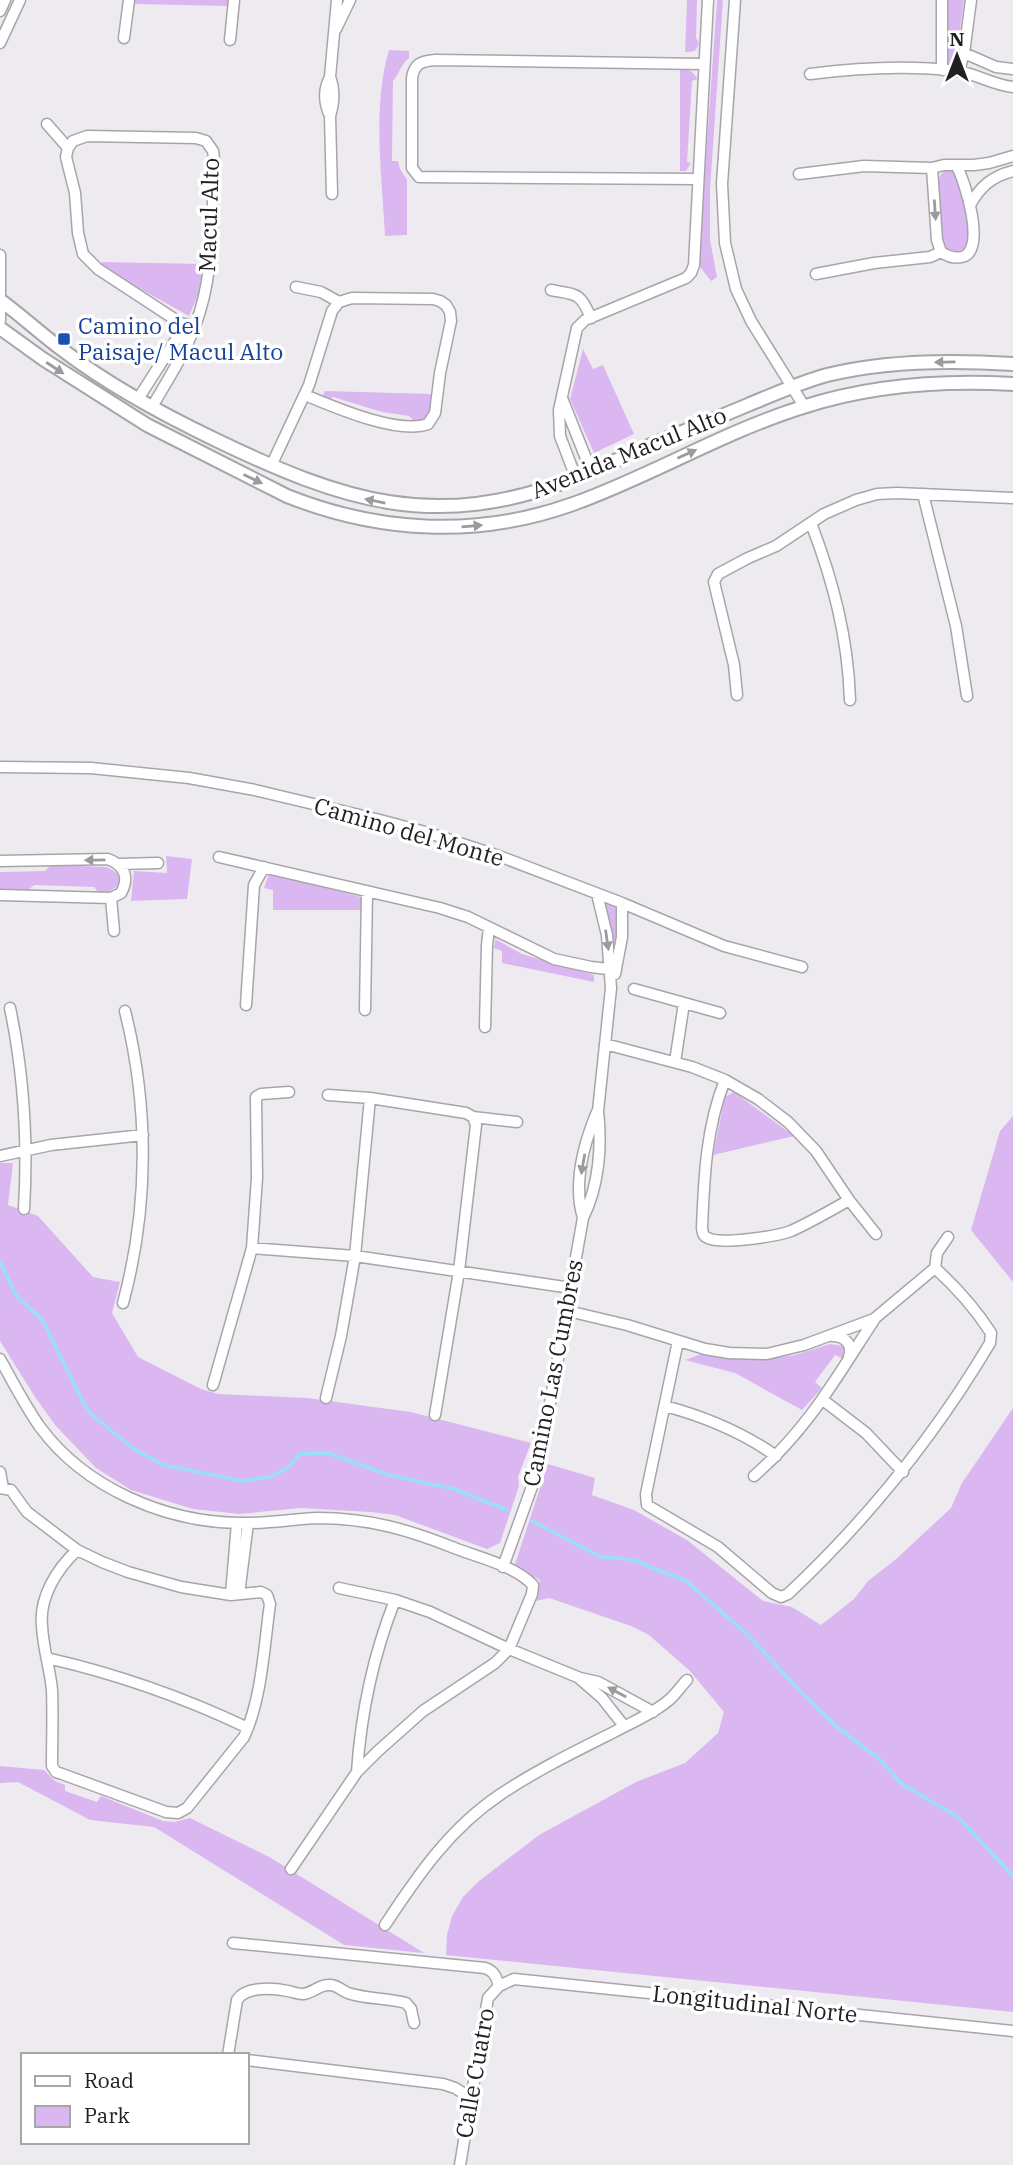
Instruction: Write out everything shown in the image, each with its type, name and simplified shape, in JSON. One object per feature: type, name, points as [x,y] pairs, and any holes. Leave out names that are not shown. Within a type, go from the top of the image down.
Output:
[{"type":"street","points":[[0,10],[5,0]]},
{"type":"street","points":[[0,43],[20,0]]},
{"type":"street","points":[[124,37],[129,0]]},
{"type":"street","points":[[230,40],[234,0]]},
{"type":"street","points":[[332,194],[330,116],[325,94],[330,78],[337,0]]},
{"type":"street","points":[[334,32],[350,0]]},
{"type":"street","points":[[576,478],[561,441],[559,410],[578,328],[592,318],[682,280],[691,273],[694,265],[708,0]]},
{"type":"street","points":[[735,0],[722,184],[725,243],[742,303],[760,337],[804,406]]},
{"type":"street","points":[[942,0],[942,70]]},
{"type":"street","points":[[959,71],[971,0]]},
{"type":"street","points":[[964,54],[996,67],[1013,69]]},
{"type":"street","points":[[698,178],[419,177],[412,168],[412,78],[418,64],[435,60],[703,64]]},
{"type":"street","points":[[810,74],[880,68],[959,71],[994,84],[1013,87]]},
{"type":"street","points":[[47,124],[68,148],[66,157],[74,184],[78,233],[83,254],[98,270],[185,326]]},
{"type":"street","name":"Macul Alto","points":[[68,148],[78,138],[87,136],[196,138],[209,143],[214,156],[211,251],[200,308],[185,347],[152,407]]},
{"type":"street","points":[[799,174],[864,166],[932,168],[989,163],[1013,156]]},
{"type":"street","points":[[932,168],[937,240],[941,252],[949,257],[959,258],[971,251],[973,239],[970,205],[964,181],[956,165]]},
{"type":"street","points":[[970,205],[983,186],[999,175],[1013,171]]},
{"type":"street","points":[[816,274],[874,263],[930,257],[941,252]]},
{"type":"street","points":[[0,255],[0,321]]},
{"type":"street","points":[[296,287],[321,292],[339,302]]},
{"type":"street","points":[[551,290],[582,299],[592,318]]},
{"type":"street","points":[[271,466],[305,395],[332,311],[339,302],[352,298],[420,299],[440,301],[446,305],[452,321],[440,373],[434,418],[424,426],[398,425],[356,415],[305,395]]},
{"type":"street","name":"Avenida Macul Alto","points":[[0,300],[65,352],[138,399],[192,429],[309,482],[385,503],[420,506],[461,506],[537,491],[576,478],[827,375],[934,362],[1013,364]]},
{"type":"street","name":"Macul Alto","points":[[138,399],[185,326],[200,308]]},
{"type":"street","name":"Macul Alto","points":[[185,326],[185,347]]},
{"type":"street","name":"Avenida Macul Alto","points":[[0,328],[117,407],[214,461],[310,505],[357,519],[430,528],[504,523],[552,511],[748,427],[834,398],[934,383],[1013,384]]},
{"type":"street","points":[[985,382],[980,371],[988,362]]},
{"type":"street","points":[[561,397],[591,471]]},
{"type":"street","points":[[561,441],[567,436],[577,436]]},
{"type":"street","points":[[737,695],[732,656],[714,582],[718,574],[776,546],[835,509],[877,494],[1013,498]]},
{"type":"street","points":[[923,494],[956,626],[967,696]]},
{"type":"street","points":[[811,523],[837,598],[845,635],[850,699]]},
{"type":"street","name":"Camino del Monte","points":[[0,768],[121,770],[189,778],[255,790],[376,819],[440,836],[499,856],[724,946],[802,967]]},
{"type":"street","points":[[219,858],[440,908],[468,918],[554,959],[613,970]]},
{"type":"street","points":[[0,861],[104,859],[118,864],[158,863]]},
{"type":"street","points":[[0,895],[111,898],[121,893],[125,882],[125,872],[118,864]]},
{"type":"street","points":[[246,1005],[254,885],[264,867]]},
{"type":"street","points":[[365,1010],[367,892]]},
{"type":"street","name":"Camino Las Cumbres","points":[[597,894],[613,970]]},
{"type":"street","points":[[111,898],[114,931]]},
{"type":"street","name":"Camino Las Cumbres","points":[[503,1567],[534,1481],[568,1311],[583,1218],[579,1203],[580,1178],[587,1135],[598,1111],[613,970],[622,937],[622,904]]},
{"type":"street","points":[[485,1027],[486,944],[489,928]]},
{"type":"street","points":[[634,989],[720,1013]]},
{"type":"street","points":[[675,1062],[684,1003]]},
{"type":"street","points":[[10,1008],[24,1093],[24,1209]]},
{"type":"street","points":[[123,1303],[140,1217],[144,1135],[139,1077],[125,1011]]},
{"type":"street","points":[[605,1044],[675,1062],[725,1080],[758,1099],[795,1129],[828,1166],[849,1200],[876,1234]]},
{"type":"street","points":[[725,1080],[714,1114],[705,1175],[702,1228],[706,1238],[747,1240],[788,1232],[849,1200]]},
{"type":"street","points":[[214,1385],[252,1248],[257,1178],[256,1097],[261,1094],[289,1092]]},
{"type":"street","points":[[328,1094],[370,1098],[517,1122]]},
{"type":"street","points":[[326,1398],[341,1336],[355,1256],[370,1098]]},
{"type":"street","points":[[435,1415],[459,1271],[476,1125],[474,1117]]},
{"type":"street","points":[[0,1156],[51,1145],[144,1135]]},
{"type":"street","points":[[754,1476],[801,1429],[823,1400],[874,1319],[935,1268],[937,1253],[948,1237]]},
{"type":"street","points":[[252,1248],[355,1256],[571,1288]]},
{"type":"street","points":[[678,1341],[646,1494],[647,1505],[718,1547],[776,1596],[781,1597],[788,1594],[862,1520],[903,1472],[953,1404],[990,1343],[991,1333],[979,1315],[957,1288],[935,1268]]},
{"type":"street","points":[[568,1311],[729,1353],[767,1354],[832,1336],[874,1319]]},
{"type":"street","points":[[832,1336],[846,1340],[851,1351],[849,1357]]},
{"type":"street","points":[[0,1359],[42,1429],[66,1455],[82,1469],[118,1492],[157,1509],[198,1519],[243,1523],[316,1518],[373,1522],[412,1531],[503,1567],[526,1578],[533,1585],[532,1594],[509,1649],[495,1663],[423,1711],[357,1772],[291,1869]]},
{"type":"street","points":[[823,1400],[866,1433],[903,1472]]},
{"type":"street","points":[[665,1406],[723,1425],[758,1443],[776,1456]]},
{"type":"street","points":[[0,1472],[1,1488],[11,1490],[27,1512],[77,1550],[128,1572],[181,1587],[235,1594],[261,1592],[267,1595],[270,1604],[254,1708],[248,1728],[244,1737],[187,1808],[178,1813],[166,1812],[56,1772],[52,1766],[52,1688],[41,1624],[45,1601],[59,1570],[77,1550]]},
{"type":"street","points":[[235,1594],[243,1523]]},
{"type":"street","points":[[339,1588],[395,1600],[430,1612],[509,1649],[580,1678],[598,1682],[653,1712]]},
{"type":"street","points":[[357,1772],[366,1694],[395,1600]]},
{"type":"street","points":[[47,1658],[153,1687],[248,1728]]},
{"type":"street","points":[[580,1678],[602,1698],[624,1726]]},
{"type":"street","points":[[385,1925],[438,1849],[479,1810],[523,1781],[653,1712],[670,1699],[687,1680]]},
{"type":"street","points":[[233,1943],[485,1968],[495,1975],[499,1986]]},
{"type":"street","name":"Longitudinal Norte","points":[[499,1986],[514,1979],[1013,2031]]},
{"type":"street","points":[[229,2053],[237,2000],[247,1992],[279,1990],[299,1995],[327,1984],[337,1986],[345,1992],[407,2003],[414,2023]]},
{"type":"street","name":"Calle Cuatro","points":[[460,2165],[488,1998],[499,1986]]},
{"type":"street","points":[[248,2060],[443,2084],[471,2098]]},
{"type":"green space","points":[[134,0],[230,0],[229,6],[134,4]]},
{"type":"green space","points":[[687,0],[697,0],[696,38],[699,43],[691,52],[685,52]]},
{"type":"green space","points":[[717,0],[723,0],[710,189],[710,240],[717,277],[711,281],[700,267]]},
{"type":"green space","points":[[947,0],[964,0],[955,65],[947,65]]},
{"type":"green space","points":[[389,50],[409,51],[409,58],[393,81],[392,161],[398,161],[407,180],[407,235],[385,236],[379,118]]},
{"type":"green space","points":[[680,68],[691,71],[698,79],[692,81],[687,162],[691,163],[686,171],[680,171]]},
{"type":"green space","points":[[948,169],[956,172],[968,220],[967,249],[958,253],[945,248],[941,239],[938,180]]},
{"type":"green space","points":[[102,262],[204,264],[198,295],[189,316],[101,267]]},
{"type":"green space","points":[[583,349],[593,369],[603,365],[634,434],[594,453],[570,399]]},
{"type":"green space","points":[[325,391],[432,394],[430,414],[426,419],[414,421],[409,416],[382,412],[333,397],[322,397]]},
{"type":"green space","points":[[166,856],[192,859],[187,899],[131,901],[134,871],[167,873]]},
{"type":"green space","points":[[51,865],[107,867],[122,876],[120,885],[108,892],[99,893],[94,887],[34,885],[28,890],[0,889],[0,872],[45,871]]},
{"type":"green space","points":[[269,873],[361,897],[361,910],[273,910],[273,890],[264,888]]},
{"type":"green space","points":[[605,903],[619,907],[621,930],[614,966],[610,965],[613,938]]},
{"type":"green space","points":[[495,939],[522,954],[594,975],[594,982],[502,963],[502,951],[494,948]]},
{"type":"green space","points":[[734,1092],[794,1136],[713,1155],[725,1097]]},
{"type":"green space","points":[[1013,1116],[1013,1282],[971,1230],[1000,1131]]},
{"type":"green space","points":[[0,1163],[13,1163],[8,1205],[38,1216],[93,1277],[120,1282],[112,1313],[138,1357],[201,1389],[218,1394],[307,1398],[411,1412],[531,1443],[518,1477],[519,1486],[500,1543],[487,1549],[395,1515],[370,1512],[301,1508],[240,1514],[193,1509],[131,1490],[96,1468],[56,1426],[0,1341]]},
{"type":"green space","points":[[830,1344],[844,1346],[843,1359],[835,1355],[815,1382],[822,1388],[802,1410],[735,1373],[685,1360],[701,1354],[739,1359],[776,1358]]},
{"type":"green space","points":[[1013,1408],[1013,2012],[446,1955],[452,1916],[463,1897],[479,1881],[539,1835],[636,1782],[685,1763],[718,1733],[724,1712],[690,1671],[649,1635],[631,1626],[549,1598],[536,1601],[540,1580],[514,1567],[548,1464],[595,1478],[592,1495],[634,1510],[687,1540],[763,1601],[792,1607],[821,1625],[854,1599],[868,1581],[951,1508],[962,1483]]},
{"type":"green space","points":[[0,1766],[44,1770],[55,1781],[65,1785],[65,1791],[97,1802],[101,1796],[163,1821],[174,1822],[190,1818],[271,1858],[424,1953],[344,1945],[154,1827],[90,1820],[18,1782],[0,1783]]},
{"type":"waterway","points":[[0,1262],[16,1295],[43,1321],[91,1414],[135,1450],[164,1465],[243,1481],[273,1476],[290,1466],[299,1454],[328,1453],[389,1475],[454,1489],[507,1510]]},
{"type":"waterway","points":[[532,1521],[601,1557],[630,1559],[686,1581],[748,1635],[836,1726],[878,1758],[902,1784],[958,1817],[1013,1876]]},
{"type":"place","name":"Camino del Paisaje/ Macul Alto","points":[[64,339]]}]
